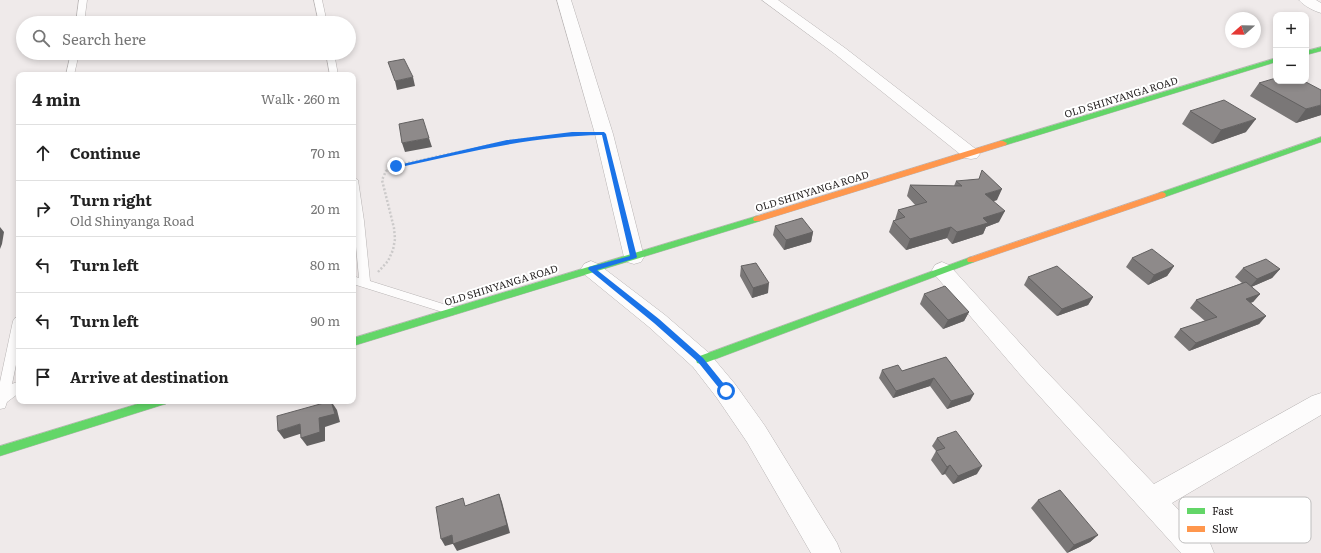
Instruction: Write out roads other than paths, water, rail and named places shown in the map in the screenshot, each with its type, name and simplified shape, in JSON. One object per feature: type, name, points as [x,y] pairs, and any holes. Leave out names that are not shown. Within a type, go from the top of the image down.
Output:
[{"type":"main road","points":[[1309,52],[1321,49]]},
{"type":"main road","name":"OLD SHINYANGA ROAD","points":[[356,341],[1273,63]]},
{"type":"main road","points":[[701,360],[942,270],[1321,139]]},
{"type":"main road","points":[[0,451],[152,404]]},
{"type":"street","points":[[564,0],[604,134],[634,257]]},
{"type":"street","points":[[769,0],[846,56],[971,154]]},
{"type":"street","points":[[1306,0],[1321,9]]},
{"type":"street","points":[[591,269],[657,321],[701,360],[726,391],[756,434],[827,553]]},
{"type":"street","points":[[942,270],[1032,372],[1179,530]]},
{"type":"street","points":[[1151,500],[1321,403]]},
{"type":"street","points":[[1191,543],[1200,553]]},
{"type":"lane","points":[[81,16],[83,0]]},
{"type":"lane","points":[[318,0],[322,16]]},
{"type":"lane","points":[[71,72],[73,60]]},
{"type":"lane","points":[[331,60],[333,72]]},
{"type":"lane","points":[[356,198],[360,221],[365,284]]},
{"type":"lane","points":[[356,281],[452,311]]},
{"type":"lane","points":[[1,401],[16,334]]},
{"type":"lane","points":[[1,401],[16,388]]}]
